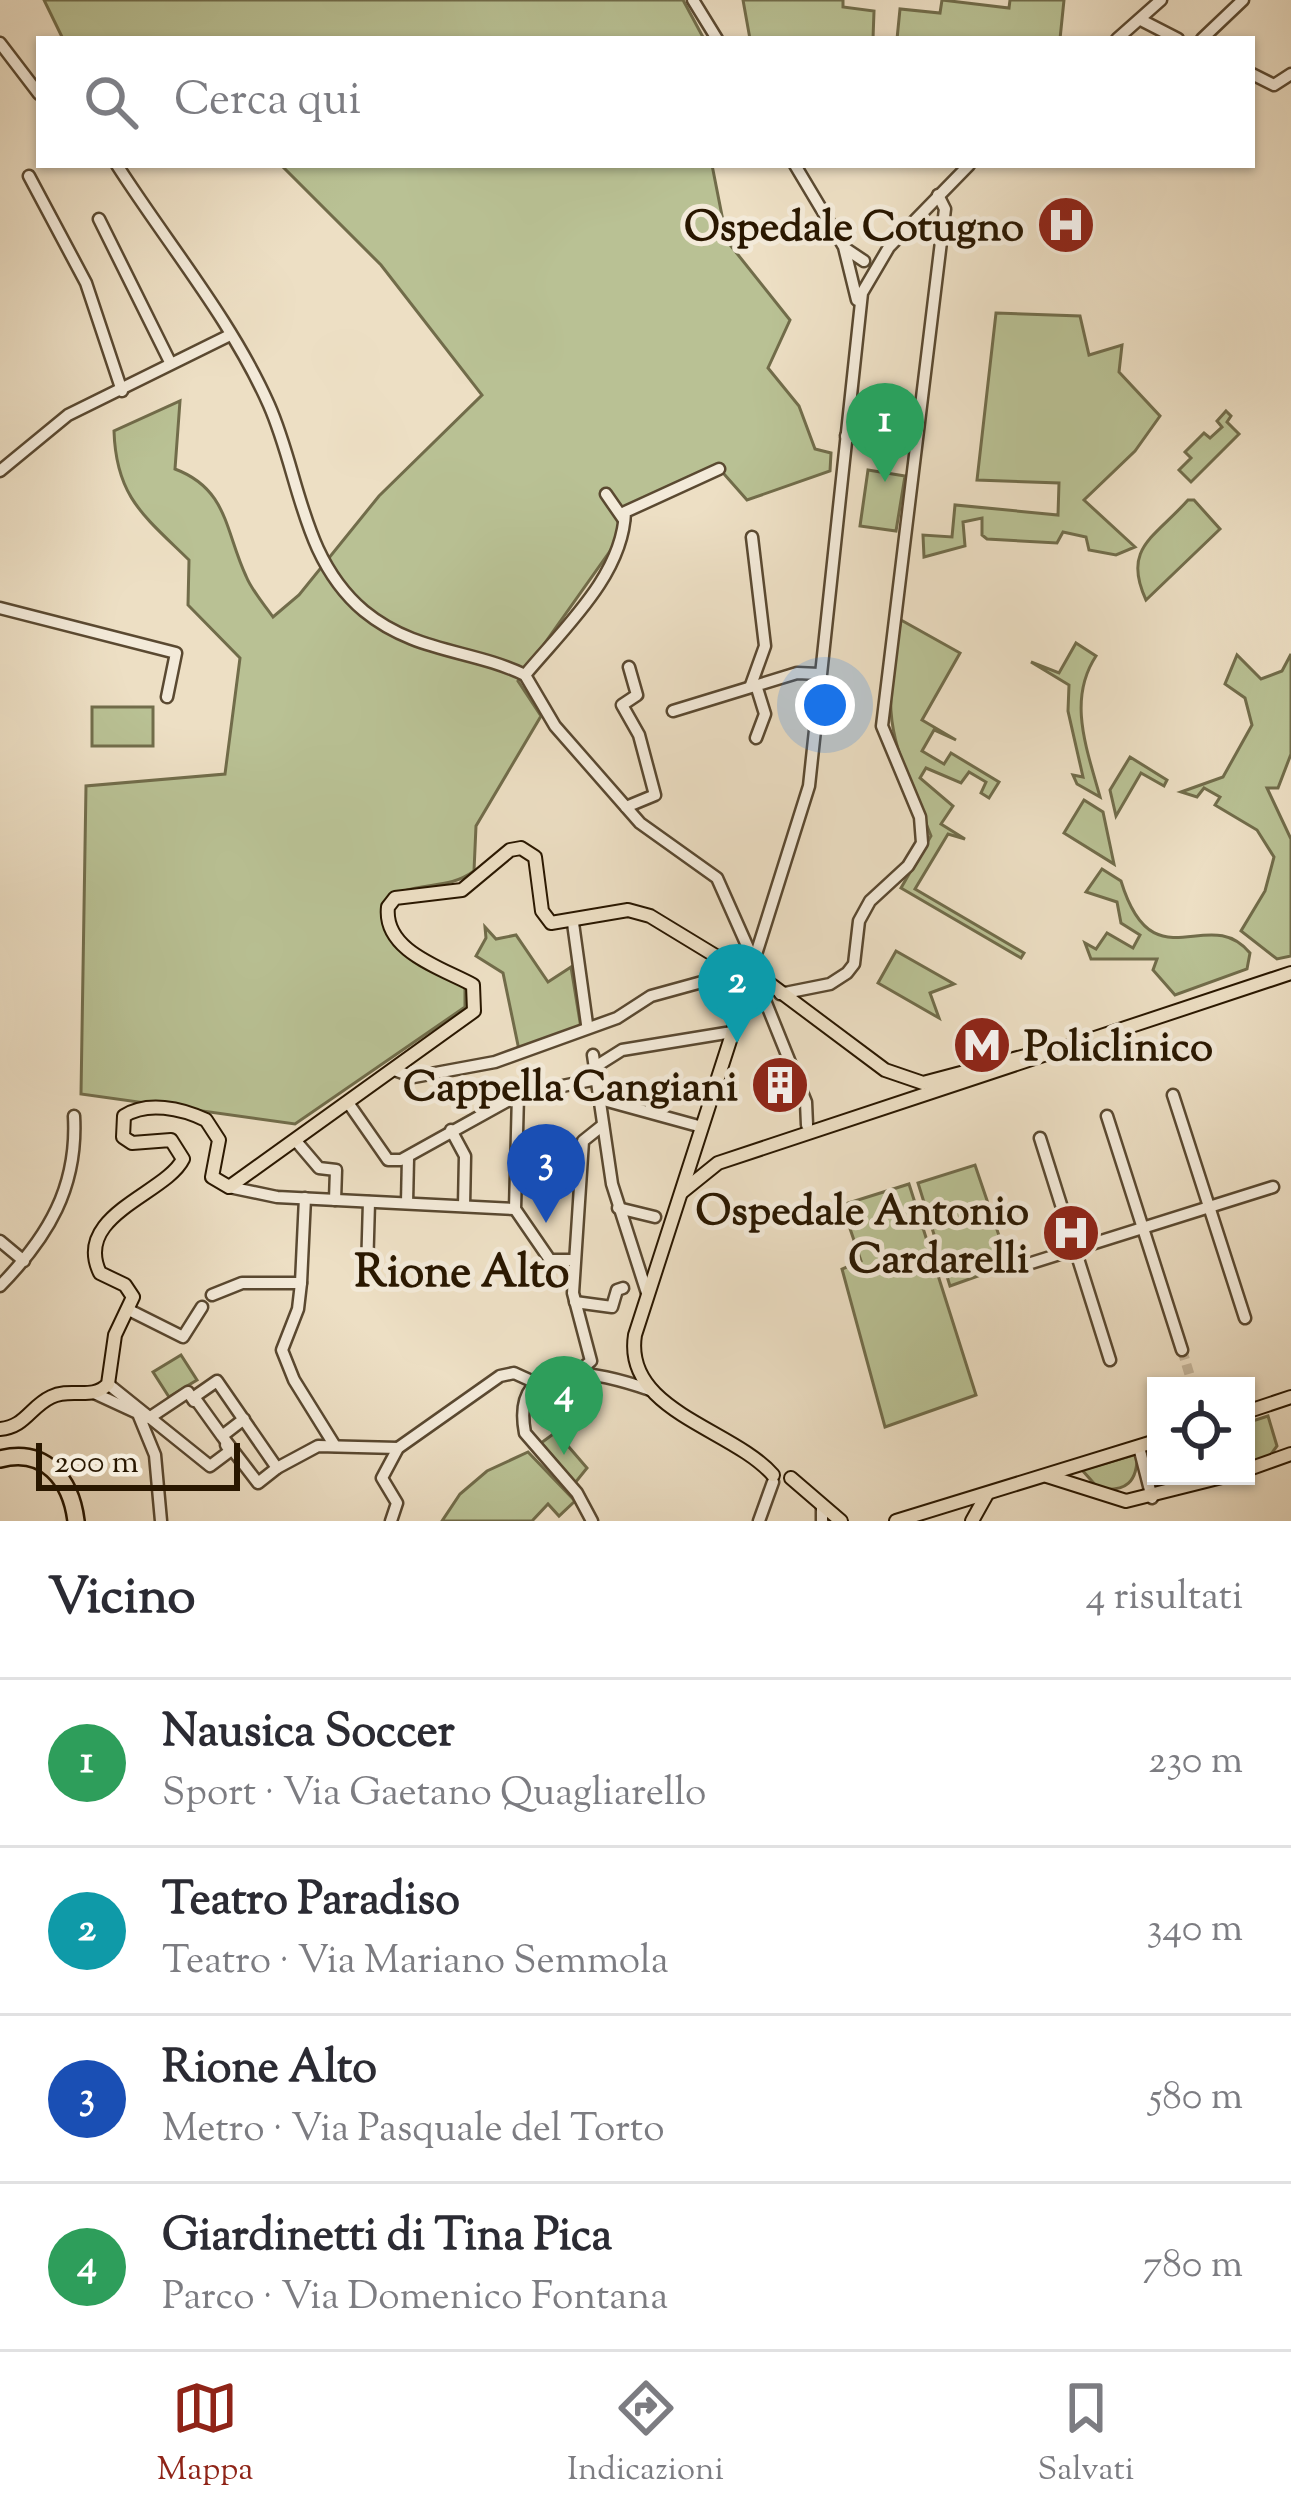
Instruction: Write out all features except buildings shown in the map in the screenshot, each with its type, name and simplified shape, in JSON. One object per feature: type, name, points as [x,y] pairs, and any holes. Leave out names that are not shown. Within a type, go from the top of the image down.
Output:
[{"type":"highway","points":[[0,1464],[23,1456],[49,1466],[72,1496],[73,1521]]},
{"type":"main road","points":[[0,1429],[16,1426],[53,1396],[94,1394],[108,1384],[115,1335],[129,1310],[130,1291],[100,1273],[95,1254],[116,1210],[171,1176],[183,1159],[171,1140],[132,1143],[124,1137],[124,1116],[142,1107],[206,1120],[219,1140],[212,1178],[229,1187],[296,1141],[474,1011],[473,985],[412,954],[387,918],[395,898],[462,890],[505,853],[521,848],[535,857],[547,920],[573,923],[628,910],[650,916],[885,1070],[923,1083],[1028,1052],[1088,1042]]},
{"type":"main road","points":[[682,1192],[718,1163],[1291,973]]},
{"type":"main road","points":[[751,980],[648,1297],[632,1352],[635,1371],[650,1390],[785,1482],[822,1515],[842,1521]]},
{"type":"main road","points":[[1255,1409],[1291,1397]]},
{"type":"main road","points":[[896,1521],[1147,1445]]},
{"type":"main road","points":[[1255,1467],[1291,1454]]},
{"type":"main road","points":[[1076,1466],[1072,1474],[1079,1488]]},
{"type":"main road","points":[[1046,1475],[1126,1501],[1196,1485]]},
{"type":"main road","points":[[972,1521],[987,1493]]},
{"type":"street","points":[[693,0],[715,36]]},
{"type":"street","points":[[1121,36],[1161,0]]},
{"type":"street","points":[[1205,36],[1243,0]]},
{"type":"street","points":[[1141,20],[1172,36]]},
{"type":"street","points":[[0,43],[36,90]]},
{"type":"street","points":[[1255,76],[1274,85],[1291,74]]},
{"type":"street","points":[[119,168],[270,407],[307,530],[356,603],[434,650],[525,675],[555,726],[626,807],[717,878],[751,980],[806,1102],[807,1125]]},
{"type":"street","points":[[751,980],[804,815],[862,269],[797,168]]},
{"type":"street","points":[[862,269],[966,168]]},
{"type":"street","points":[[29,176],[86,283],[122,391]]},
{"type":"street","points":[[397,1071],[414,1076],[496,1062],[617,1018],[651,996],[751,980],[830,984],[847,973],[859,921],[869,901],[908,866],[922,843],[920,817],[882,726],[950,183]]},
{"type":"street","points":[[938,195],[945,208]]},
{"type":"street","points":[[99,219],[170,362]]},
{"type":"street","points":[[0,471],[68,415],[228,336]]},
{"type":"street","points":[[847,436],[914,444]]},
{"type":"street","points":[[525,675],[610,567],[626,537],[625,512],[718,469]]},
{"type":"street","points":[[606,494],[624,520]]},
{"type":"street","points":[[752,537],[766,646],[754,685],[765,714],[756,738]]},
{"type":"street","points":[[0,608],[176,653],[167,697]]},
{"type":"street","points":[[626,807],[655,795],[639,735],[622,705],[638,695],[628,667]]},
{"type":"street","points":[[673,711],[797,673],[819,674]]},
{"type":"street","points":[[573,923],[586,1024]]},
{"type":"street","points":[[349,1104],[388,1160],[408,1158],[518,1095],[595,1067],[622,1050],[732,1032]]},
{"type":"street","points":[[595,1067],[618,1208],[648,1297]]},
{"type":"street","points":[[518,1095],[515,1209],[543,1254],[554,1261],[574,1260]]},
{"type":"street","points":[[1173,1095],[1245,1318]]},
{"type":"street","points":[[600,1099],[702,1127]]},
{"type":"street","points":[[0,1286],[45,1237],[75,1151],[74,1116]]},
{"type":"street","points":[[1107,1116],[1182,1350]]},
{"type":"street","points":[[575,1373],[591,1361],[575,1303],[583,1141],[603,1125]]},
{"type":"street","points":[[451,1130],[465,1156],[464,1206]]},
{"type":"street","points":[[1040,1138],[1110,1360]]},
{"type":"street","points":[[296,1141],[319,1168],[336,1170],[335,1200]]},
{"type":"street","points":[[407,1203],[408,1158]]},
{"type":"street","points":[[229,1187],[305,1198],[515,1209]]},
{"type":"street","points":[[1012,1269],[1273,1187]]},
{"type":"street","points":[[305,1198],[298,1309],[282,1350],[294,1380],[335,1446]]},
{"type":"street","points":[[367,1271],[369,1202]]},
{"type":"street","points":[[618,1208],[655,1216]]},
{"type":"street","points":[[0,1241],[24,1262]]},
{"type":"street","points":[[212,1295],[242,1283],[301,1283]]},
{"type":"street","points":[[575,1303],[612,1307],[617,1289],[623,1288]]},
{"type":"street","points":[[129,1310],[183,1336],[202,1307]]},
{"type":"street","points":[[391,1521],[397,1503],[382,1478],[398,1448],[500,1376],[514,1373],[536,1383]]},
{"type":"street","points":[[592,1521],[578,1493],[525,1432],[524,1406],[536,1383],[553,1374],[610,1376],[650,1390]]},
{"type":"street","points":[[277,1468],[217,1381],[194,1397],[257,1483],[306,1449],[398,1448]]},
{"type":"street","points":[[108,1384],[144,1417],[210,1466],[230,1451],[188,1392],[144,1417]]},
{"type":"street","points":[[94,1394],[144,1417],[155,1455],[161,1521]]},
{"type":"street","points":[[222,1436],[244,1419]]},
{"type":"street","points":[[1139,1447],[1152,1498]]},
{"type":"street","points":[[758,1521],[785,1482]]},
{"type":"green space","points":[[44,0],[683,0],[702,36],[62,36]]},
{"type":"green space","points":[[743,0],[843,0],[843,7],[874,11],[873,36],[749,36]]},
{"type":"green space","points":[[942,0],[1009,8],[1010,0],[1064,0],[1060,36],[897,36],[900,9],[940,13]]},
{"type":"green space","points":[[284,168],[713,168],[727,241],[790,320],[768,368],[799,406],[815,449],[831,453],[830,471],[747,500],[717,466],[620,510],[620,537],[518,681],[541,716],[476,826],[474,871],[451,882],[404,891],[382,904],[400,946],[423,965],[465,986],[465,1007],[295,1124],[81,1094],[86,786],[225,774],[240,658],[188,605],[189,560],[135,504],[120,473],[114,431],[180,401],[175,469],[192,477],[215,500],[249,582],[273,617],[299,595],[379,496],[482,395],[381,265]]},
{"type":"green space","points":[[996,313],[1080,316],[1089,355],[1122,345],[1119,372],[1160,416],[1135,451],[1084,500],[1135,547],[1116,555],[1089,550],[1086,537],[1063,532],[1057,543],[987,539],[982,535],[982,518],[963,522],[965,546],[924,557],[923,535],[952,537],[955,505],[1058,515],[1059,483],[977,480]]},
{"type":"green space","points":[[1226,411],[1231,416],[1227,422],[1239,434],[1191,482],[1179,470],[1191,458],[1185,452],[1204,433],[1210,438],[1222,427],[1217,421]]},
{"type":"green space","points":[[868,470],[905,476],[896,531],[860,526]]},
{"type":"green space","points":[[1188,500],[1194,500],[1220,529],[1146,600],[1138,568],[1140,556],[1153,535]]},
{"type":"green space","points":[[901,620],[960,653],[922,720],[956,740],[934,730],[922,751],[944,764],[951,753],[999,782],[989,798],[981,793],[986,782],[969,772],[961,783],[926,768],[920,778],[953,806],[941,824],[965,839],[948,834],[915,889],[1024,953],[1021,958],[901,888],[931,836],[894,731],[891,684]]},
{"type":"green space","points":[[1076,643],[1096,656],[1087,673],[1081,707],[1100,797],[1077,784],[1073,775],[1083,777],[1068,711],[1069,685],[1031,662],[1059,673]]},
{"type":"green space","points":[[1291,654],[1291,754],[1278,788],[1267,788],[1291,839],[1291,956],[1277,959],[1241,931],[1265,891],[1274,857],[1257,830],[1215,805],[1220,797],[1204,788],[1197,797],[1181,792],[1223,777],[1252,725],[1245,698],[1225,684],[1237,655],[1261,679],[1282,671]]},
{"type":"green space","points":[[92,707],[153,707],[153,746],[92,746]]},
{"type":"green space","points":[[1130,757],[1167,780],[1164,786],[1141,773],[1116,816],[1110,790]]},
{"type":"green space","points":[[1084,800],[1103,812],[1114,864],[1064,833]]},
{"type":"green space","points":[[1102,869],[1121,881],[1134,912],[1149,929],[1165,936],[1217,935],[1234,940],[1250,953],[1247,969],[1175,995],[1153,970],[1157,959],[1091,959],[1085,943],[1096,949],[1107,933],[1133,948],[1140,935],[1121,923],[1117,902],[1086,892]]},
{"type":"green space","points":[[485,927],[496,939],[516,935],[548,982],[571,967],[581,1028],[519,1050],[503,973],[476,956],[486,938]]},
{"type":"green space","points":[[896,951],[954,984],[930,993],[939,1018],[878,983]]},
{"type":"green space","points":[[975,1165],[1009,1265],[950,1286],[918,1183]]},
{"type":"green space","points":[[909,1184],[976,1395],[885,1427],[842,1269],[861,1261],[842,1205]]},
{"type":"green space","points":[[181,1355],[197,1380],[169,1397],[153,1372]]},
{"type":"green space","points":[[1268,1416],[1277,1446],[1269,1457],[1255,1461],[1255,1420]]},
{"type":"green space","points":[[556,1432],[587,1468],[575,1483],[541,1443]]},
{"type":"green space","points":[[528,1452],[575,1501],[559,1516],[548,1504],[532,1521],[442,1521],[460,1494],[487,1471]]},
{"type":"green space","points":[[1137,1454],[1133,1478],[1123,1487],[1099,1489],[1082,1470]]},
{"type":"tunnel","points":[[1182,1350],[1190,1377]]},
{"type":"place","name":"Ospedale Cotugno","points":[[1066,225]]},
{"type":"place","name":"Nausica Soccer","points":[[885,482]]},
{"type":"place","name":"Teatro Paradiso","points":[[737,1043]]},
{"type":"place","name":"Policlinico","points":[[982,1045]]},
{"type":"place","name":"Cappella Cangiani","points":[[780,1085]]},
{"type":"place","name":"Rione Alto","points":[[546,1223]]},
{"type":"place","name":"Ospedale Antonio Cardarelli","points":[[1071,1233]]},
{"type":"place","name":"Giardinetti di Tina Pica","points":[[564,1455]]},
{"type":"district","name":"Rione Alto","points":[[462,1270]]}]
